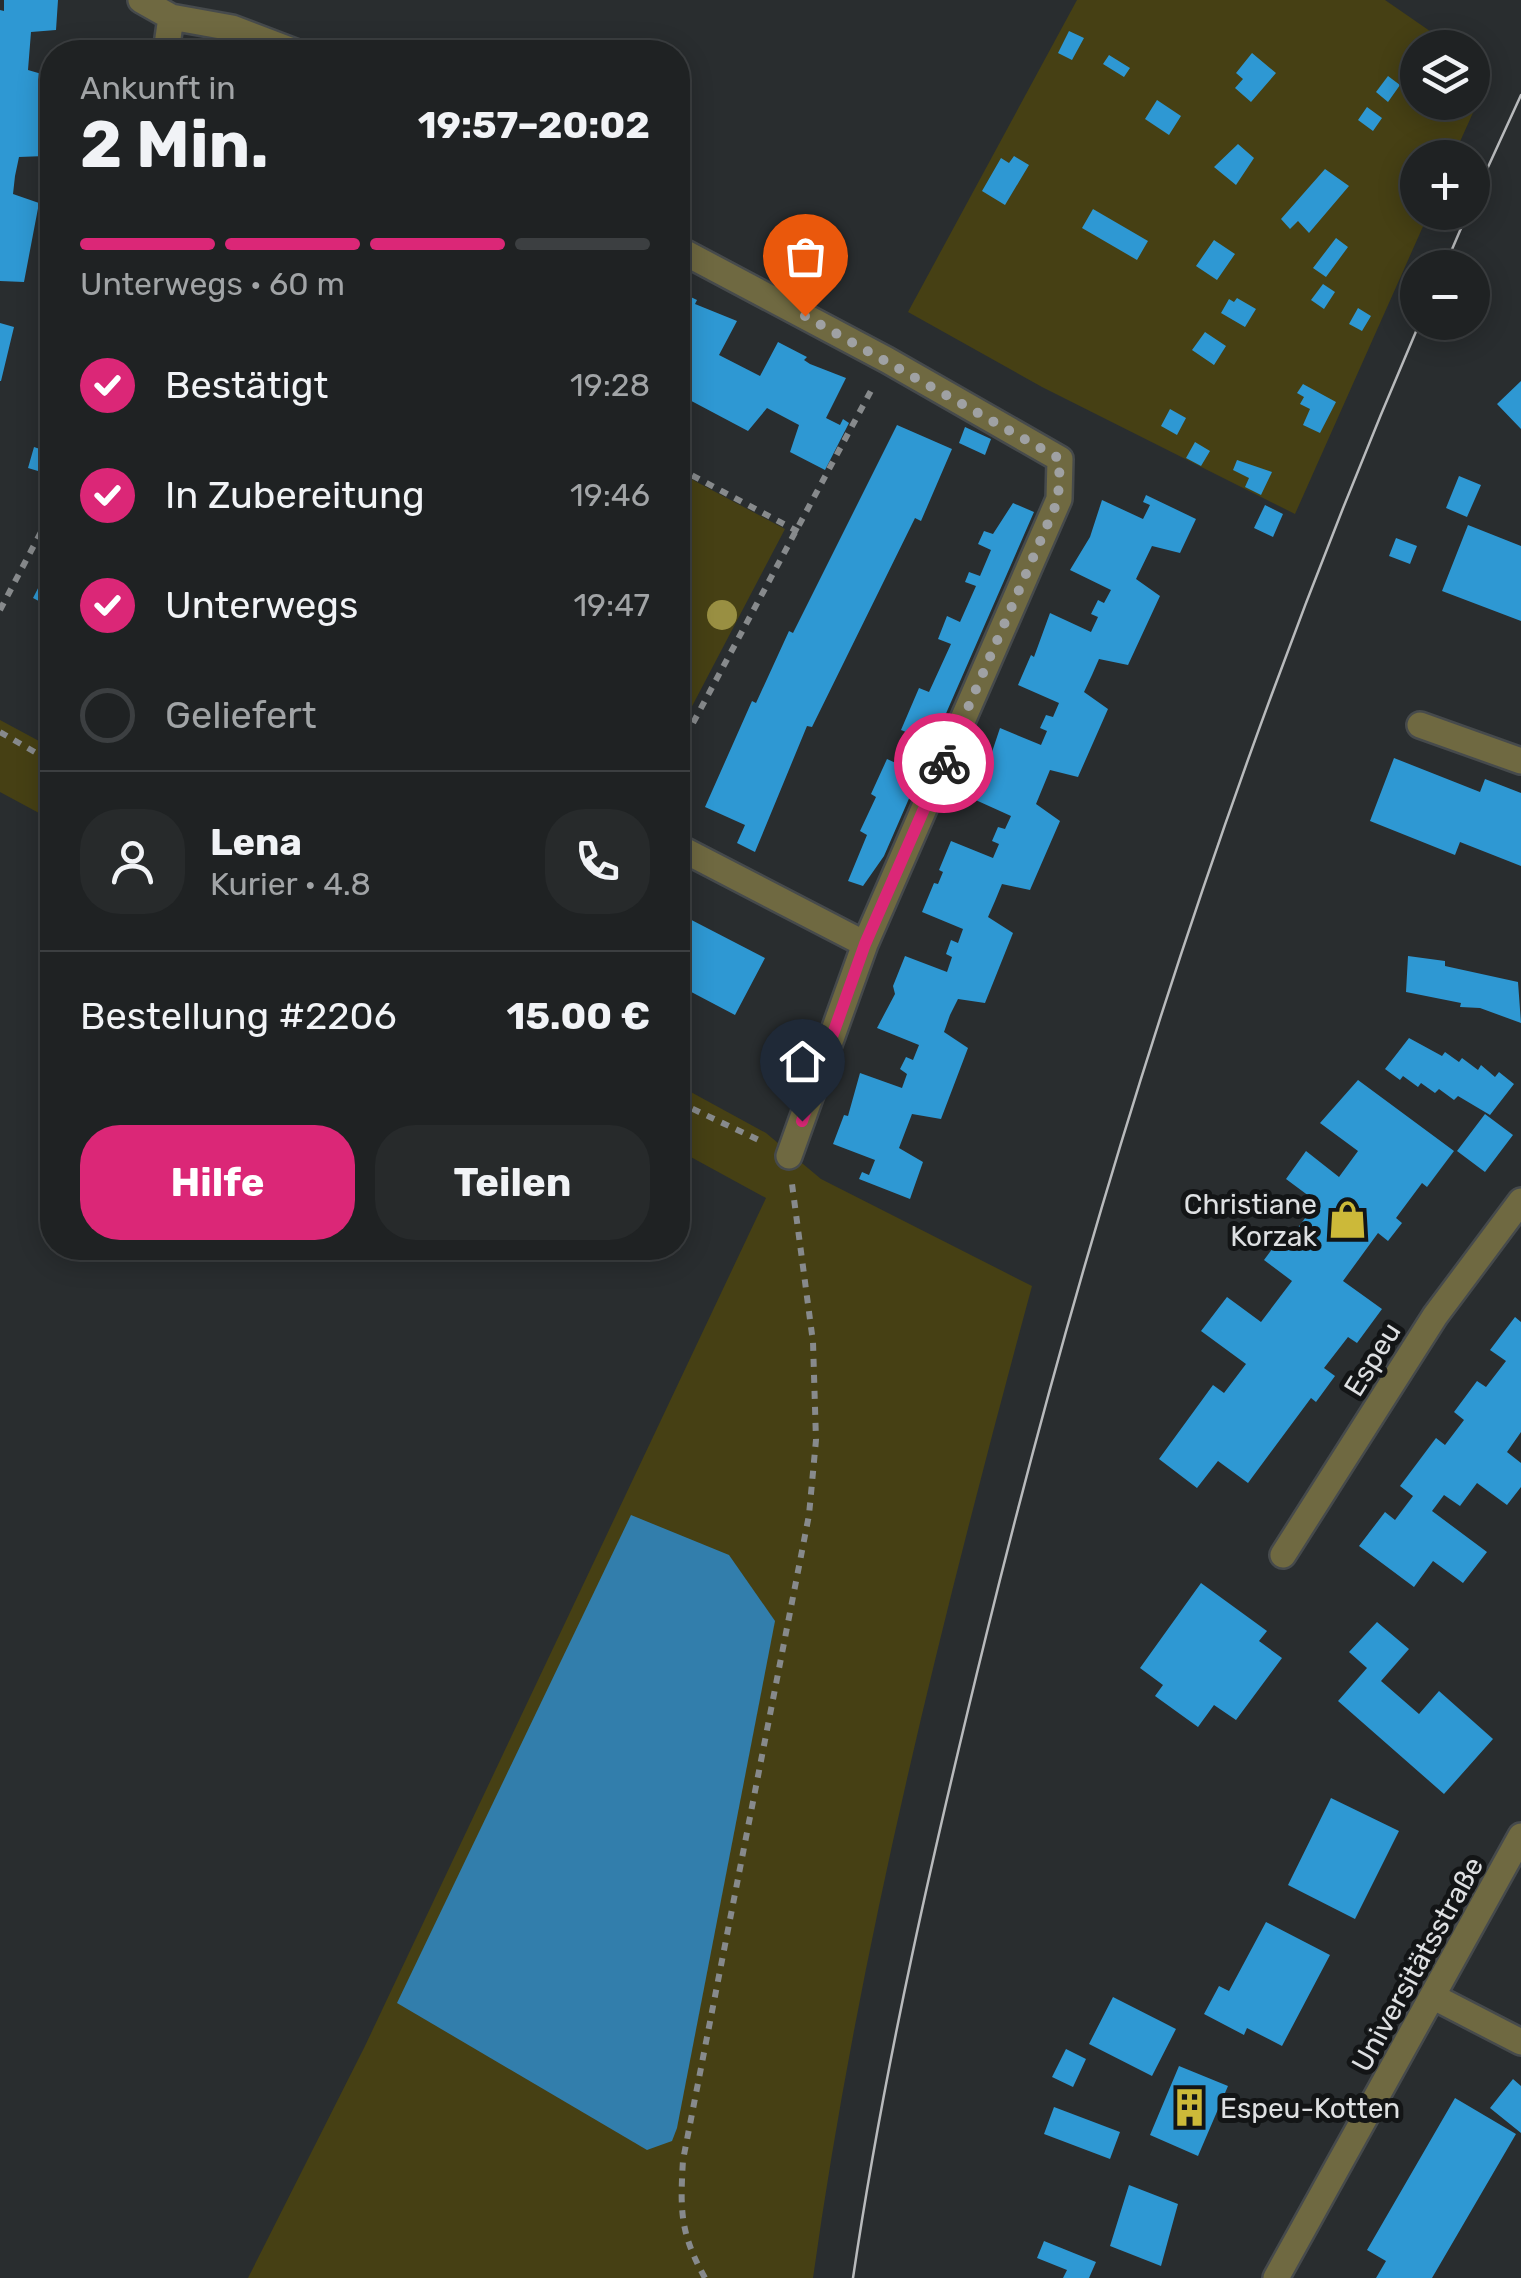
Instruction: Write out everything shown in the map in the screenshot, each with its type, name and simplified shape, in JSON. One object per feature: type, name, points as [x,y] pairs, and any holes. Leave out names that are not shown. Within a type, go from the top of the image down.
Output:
[{"type":"street","points":[[141,0],[171,16],[232,28],[264,40]]},
{"type":"street","points":[[168,40],[171,16]]},
{"type":"street","points":[[690,255],[887,360],[1060,459],[1058,500],[865,944],[789,1156]]},
{"type":"street","points":[[1420,724],[1521,761]]},
{"type":"street","points":[[690,853],[865,944]]},
{"type":"street","name":"Espeu","points":[[1283,1555],[1435,1316],[1521,1201]]},
{"type":"street","name":"Universitätsstraße","points":[[1276,2278],[1521,1836]]},
{"type":"street","points":[[1434,1997],[1521,2042]]},
{"type":"path","points":[[690,728],[789,540],[799,532],[887,360]]},
{"type":"path","points":[[690,474],[799,532]]},
{"type":"path","points":[[0,610],[40,534]]},
{"type":"path","points":[[0,732],[40,755]]},
{"type":"path","points":[[690,1107],[789,1156],[813,1342],[816,1440],[809,1515],[684,2160],[679,2214],[687,2246],[704,2278]]},
{"type":"shaded area","points":[[1077,0],[1385,0],[1428,30],[1400,30],[1400,120],[1470,120],[1461,140],[1400,140],[1400,230],[1421,230],[1413,250],[1400,250],[1400,278],[1295,514],[1042,387],[908,312]]},
{"type":"shaded area","points":[[690,478],[785,529],[690,710]]},
{"type":"shaded area","points":[[0,720],[40,742],[40,814],[0,792]]},
{"type":"shaded area","points":[[690,1092],[766,1133],[821,1179],[1032,1286],[907,1778],[855,2027],[813,2278],[248,2278],[365,2046],[766,1198],[690,1157]]},
{"type":"water","points":[[631,1515],[729,1555],[775,1621],[677,2128],[672,2141],[647,2150],[397,2003]]},
{"type":"building","points":[[4,0],[58,0],[56,30],[31,32],[28,70],[40,74],[40,156],[19,157],[13,194],[39,203],[24,282],[0,281],[0,10],[4,11]]},
{"type":"building","points":[[1069,31],[1084,38],[1072,60],[1058,53]]},
{"type":"building","points":[[1252,53],[1276,73],[1251,102],[1235,88],[1243,79],[1236,73]]},
{"type":"building","points":[[1109,55],[1130,68],[1124,77],[1103,64]]},
{"type":"building","points":[[1388,76],[1400,85],[1388,102],[1376,92]]},
{"type":"building","points":[[1157,100],[1181,116],[1169,135],[1145,119]]},
{"type":"building","points":[[1367,107],[1382,118],[1373,131],[1358,120]]},
{"type":"building","points":[[1238,144],[1254,158],[1236,185],[1214,167]]},
{"type":"building","points":[[1014,156],[1029,165],[1005,205],[982,191],[1001,158],[1009,163]]},
{"type":"building","points":[[1325,169],[1349,186],[1309,233],[1298,221],[1290,229],[1281,219]]},
{"type":"building","points":[[1093,209],[1148,241],[1137,260],[1082,228]]},
{"type":"building","points":[[1336,238],[1348,247],[1326,277],[1313,268]]},
{"type":"building","points":[[1214,240],[1235,254],[1217,280],[1196,266]]},
{"type":"building","points":[[1323,284],[1335,292],[1324,309],[1311,300]]},
{"type":"building","points":[[690,297],[697,300],[695,304],[737,321],[719,355],[760,376],[778,342],[807,357],[804,360],[810,364],[846,378],[826,418],[840,425],[843,419],[849,423],[825,470],[790,452],[799,425],[767,408],[748,431],[690,400]]},
{"type":"building","points":[[1237,298],[1256,309],[1245,327],[1221,313],[1229,299],[1234,302]]},
{"type":"building","points":[[1358,308],[1371,316],[1362,331],[1349,324]]},
{"type":"building","points":[[0,323],[14,327],[1,381],[0,381]]},
{"type":"building","points":[[1205,332],[1226,346],[1214,365],[1192,350]]},
{"type":"building","points":[[1521,381],[1521,429],[1497,404]]},
{"type":"building","points":[[1303,384],[1336,402],[1320,433],[1303,425],[1310,409],[1300,404],[1304,397],[1297,393]]},
{"type":"building","points":[[1170,409],[1186,418],[1177,435],[1161,426]]},
{"type":"building","points":[[897,425],[952,449],[921,521],[915,518],[812,727],[807,726],[755,852],[737,843],[745,825],[705,807],[752,701],[756,703],[789,631],[793,633]]},
{"type":"building","points":[[965,427],[991,439],[985,455],[959,443]]},
{"type":"building","points":[[1195,442],[1210,451],[1201,466],[1186,458]]},
{"type":"building","points":[[34,447],[40,449],[40,472],[28,468]]},
{"type":"building","points":[[1237,460],[1272,472],[1261,495],[1245,487],[1249,478],[1233,470]]},
{"type":"building","points":[[1459,476],[1481,485],[1467,517],[1446,508]]},
{"type":"building","points":[[1146,495],[1196,519],[1180,553],[1152,546],[1136,579],[1160,596],[1128,665],[1099,659],[1084,692],[1108,709],[1078,777],[1050,770],[1036,804],[1060,821],[1030,890],[1002,884],[988,917],[1013,933],[985,1003],[958,999],[950,1015],[944,1032],[968,1048],[941,1119],[912,1114],[899,1148],[923,1162],[910,1199],[859,1179],[862,1172],[869,1175],[875,1160],[833,1144],[844,1115],[848,1116],[860,1073],[902,1088],[907,1074],[900,1069],[906,1057],[913,1060],[919,1045],[877,1028],[895,994],[893,986],[905,956],[947,972],[952,957],[946,954],[951,940],[958,943],[963,929],[922,912],[943,872],[939,870],[951,841],[993,858],[999,844],[992,841],[998,827],[1005,829],[1011,816],[969,797],[988,764],[1000,728],[1041,745],[1047,731],[1040,728],[1046,715],[1053,717],[1059,703],[1018,685],[1031,655],[1034,657],[1050,613],[1091,632],[1098,617],[1091,614],[1098,600],[1104,603],[1111,590],[1070,570],[1090,537],[1102,500],[1143,519],[1150,505],[1143,502]]},
{"type":"building","points":[[1013,503],[1034,512],[884,856],[863,886],[848,881],[867,835],[860,831],[876,797],[871,794],[887,759],[898,764],[911,734],[901,730],[919,688],[929,692],[951,644],[938,639],[947,616],[960,622],[976,586],[965,582],[969,572],[980,576],[991,550],[978,544],[984,531],[993,534]]},
{"type":"building","points":[[1265,505],[1283,514],[1273,537],[1254,528]]},
{"type":"building","points":[[1468,525],[1521,546],[1521,621],[1442,591]]},
{"type":"building","points":[[1396,538],[1417,546],[1410,564],[1389,556]]},
{"type":"building","points":[[1394,758],[1480,792],[1485,779],[1521,793],[1521,866],[1460,842],[1455,855],[1370,821]]},
{"type":"building","points":[[690,919],[765,958],[735,1015],[690,991]]},
{"type":"building","points":[[1408,956],[1445,961],[1445,966],[1518,982],[1521,1023],[1480,1008],[1460,1007],[1461,1003],[1406,992]]},
{"type":"building","points":[[1409,1038],[1442,1056],[1445,1052],[1459,1062],[1462,1058],[1478,1070],[1481,1065],[1495,1077],[1499,1072],[1514,1084],[1490,1115],[1458,1096],[1454,1100],[1439,1089],[1435,1093],[1403,1076],[1400,1080],[1385,1069]]},
{"type":"building","points":[[1358,1080],[1454,1151],[1427,1187],[1422,1183],[1396,1218],[1402,1223],[1388,1241],[1378,1233],[1343,1281],[1382,1309],[1357,1343],[1348,1337],[1324,1368],[1335,1376],[1316,1402],[1311,1398],[1248,1483],[1218,1461],[1197,1488],[1159,1459],[1213,1385],[1224,1393],[1246,1364],[1201,1331],[1227,1297],[1261,1322],[1292,1281],[1264,1260],[1282,1236],[1288,1241],[1317,1202],[1286,1179],[1306,1151],[1339,1177],[1358,1151],[1320,1123]]},
{"type":"building","points":[[1485,1114],[1513,1135],[1485,1172],[1457,1151]]},
{"type":"building","points":[[1515,1317],[1521,1322],[1521,1432],[1507,1452],[1521,1463],[1521,1487],[1507,1505],[1477,1483],[1460,1506],[1444,1495],[1432,1511],[1487,1552],[1463,1583],[1433,1561],[1414,1587],[1359,1546],[1385,1512],[1395,1520],[1413,1496],[1400,1486],[1436,1438],[1445,1445],[1464,1420],[1454,1412],[1477,1381],[1486,1387],[1506,1361],[1490,1350]]},
{"type":"building","points":[[1201,1583],[1267,1631],[1259,1641],[1282,1658],[1236,1720],[1214,1705],[1198,1727],[1155,1696],[1163,1685],[1140,1668]]},
{"type":"building","points":[[1377,1622],[1409,1649],[1381,1681],[1419,1714],[1439,1691],[1493,1739],[1444,1794],[1338,1701],[1367,1668],[1349,1652]]},
{"type":"building","points":[[1331,1798],[1399,1831],[1355,1919],[1288,1885]]},
{"type":"building","points":[[1266,1922],[1330,1955],[1282,2046],[1247,2028],[1244,2035],[1204,2014],[1219,1986],[1229,1991]]},
{"type":"building","points":[[1113,1997],[1176,2029],[1152,2076],[1089,2044]]},
{"type":"building","points":[[1066,2049],[1086,2059],[1073,2087],[1052,2077]]},
{"type":"building","name":"Espeu-Kotten","points":[[1179,2066],[1228,2086],[1198,2156],[1150,2135]]},
{"type":"building","points":[[1513,2079],[1521,2086],[1521,2133],[1490,2108]]},
{"type":"building","points":[[1455,2098],[1516,2134],[1432,2278],[1376,2278],[1386,2261],[1367,2250]]},
{"type":"building","points":[[1054,2107],[1120,2132],[1110,2159],[1044,2134]]},
{"type":"building","points":[[1129,2185],[1178,2204],[1161,2266],[1110,2246]]},
{"type":"building","points":[[1044,2241],[1096,2262],[1089,2278],[1063,2278],[1067,2270],[1037,2258]]},
{"type":"tram line","points":[[1490,163],[1521,95]]},
{"type":"tram line","points":[[1452,250],[1460,230]]},
{"type":"tram line","points":[[853,2278],[895,2036],[930,1875],[986,1636],[1074,1301],[1123,1135],[1231,807],[1290,644],[1412,340]]},
{"type":"way so far","points":[[805,316],[1013,429],[1060,459],[1058,500],[944,763]]},
{"type":"place","name":"Christiane Korzak","points":[[1347,1220]]},
{"type":"place","name":"Espeu-Kotten","points":[[1190,2108]]},
{"type":"route","points":[[802,1121],[865,944],[944,763]]}]
